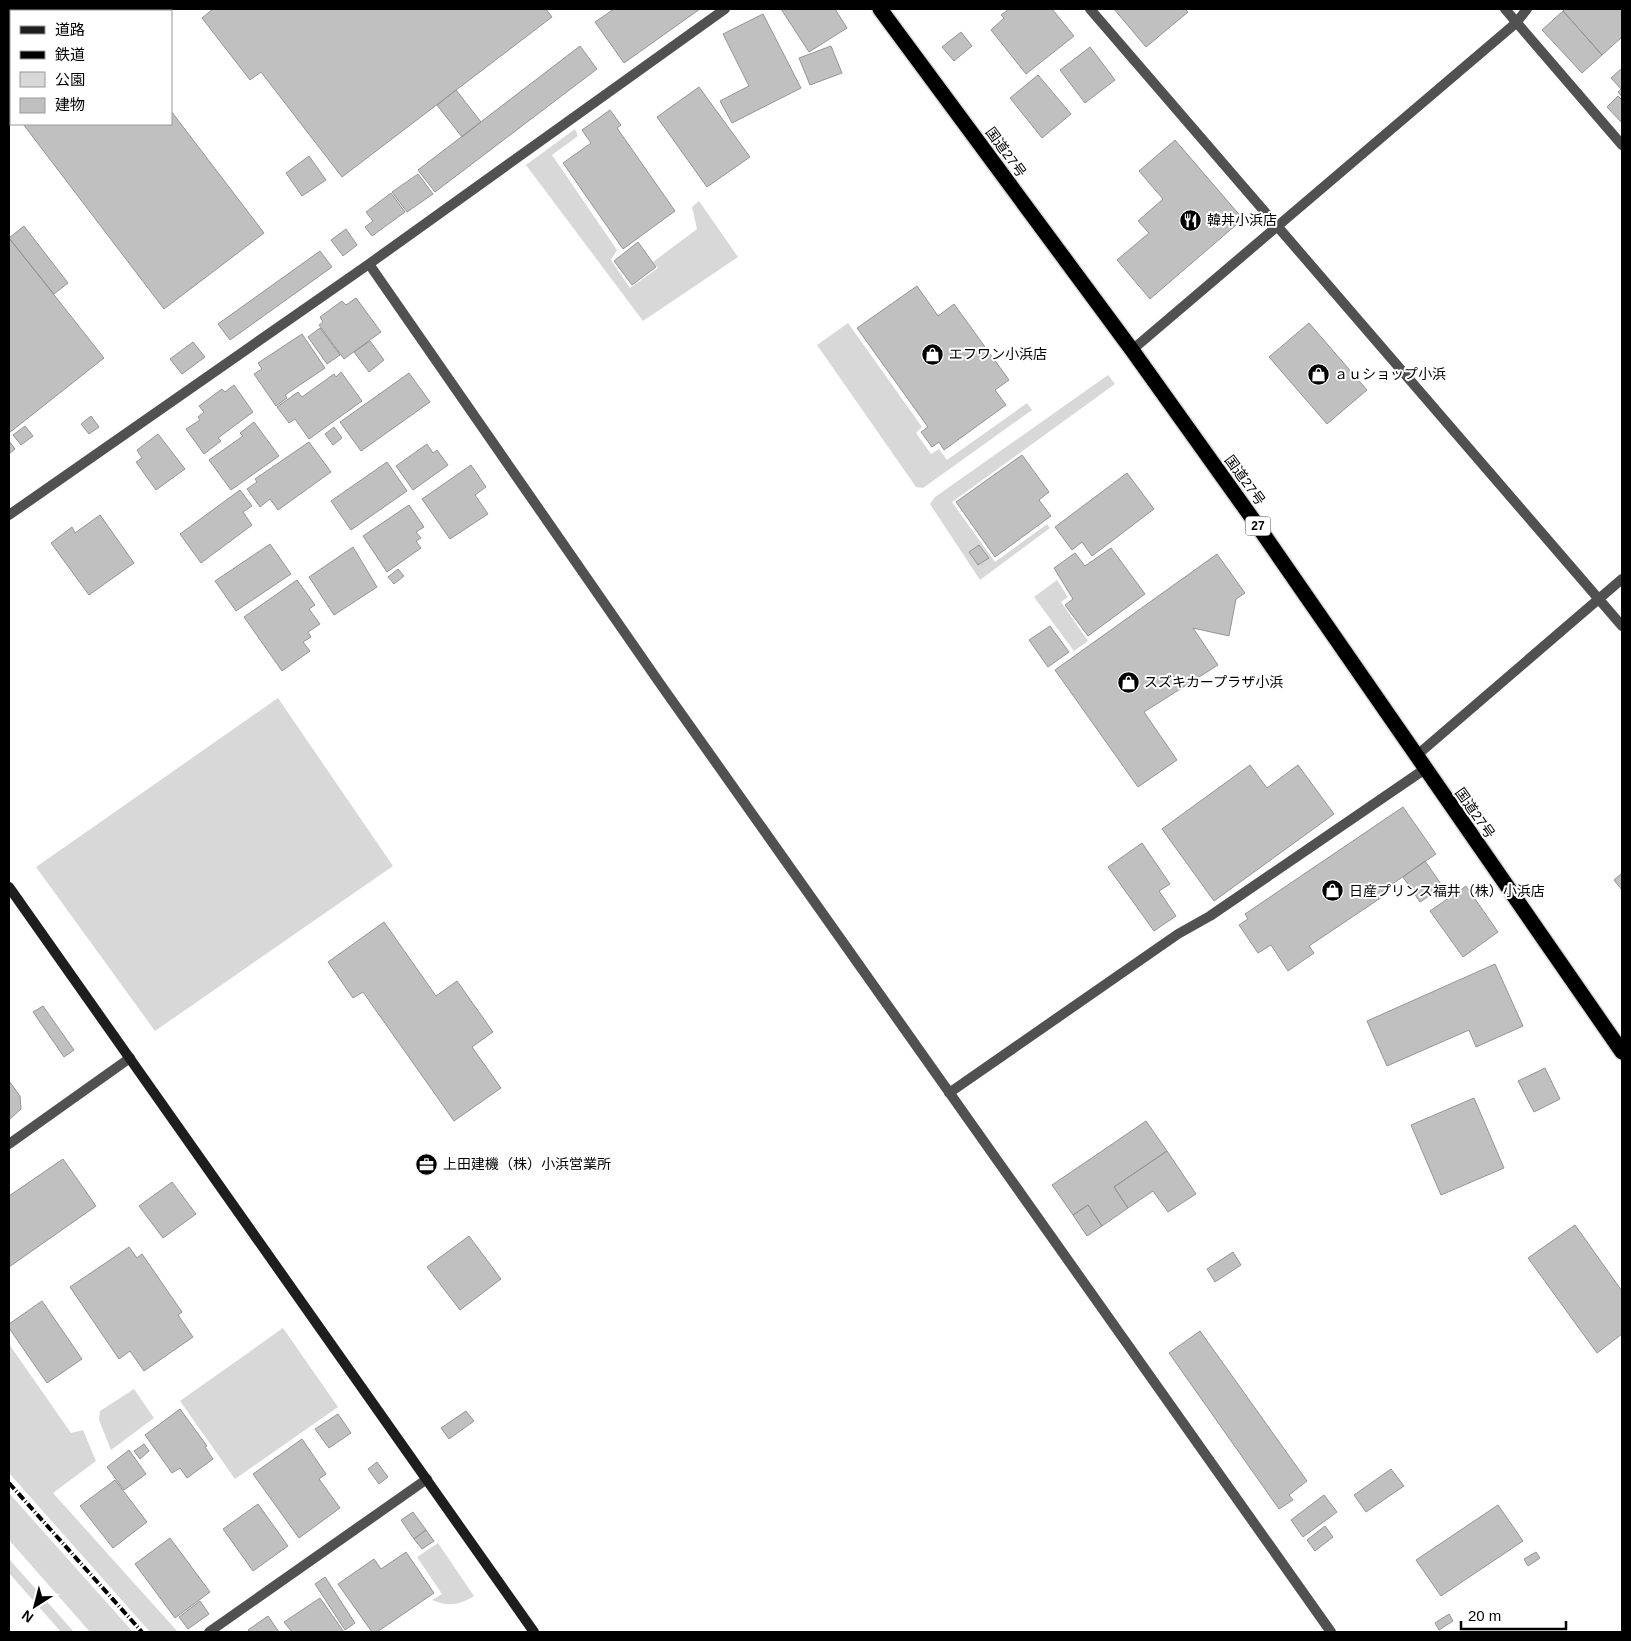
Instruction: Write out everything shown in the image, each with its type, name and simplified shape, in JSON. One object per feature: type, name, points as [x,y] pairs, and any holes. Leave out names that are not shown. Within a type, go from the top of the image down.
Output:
[{"type":"highway","name":"国道27号","points":[[880,9],[1132,350],[1257,525],[1622,1052]]},
{"type":"street","points":[[9,515],[369,264],[725,9]]},
{"type":"street","points":[[1090,9],[1622,626]]},
{"type":"street","points":[[1505,9],[1622,146]]},
{"type":"street","points":[[1132,350],[1278,228],[1516,23],[1527,9]]},
{"type":"street","points":[[369,264],[949,1093],[1331,1632]]},
{"type":"street","points":[[1416,756],[1622,579]]},
{"type":"street","points":[[949,1093],[1178,934],[1210,916],[1425,770]]},
{"type":"street","points":[[9,887],[534,1632]]},
{"type":"street","points":[[9,1144],[130,1058]]},
{"type":"street","points":[[208,1632],[427,1479]]},
{"type":"green space","points":[[575,129],[578,136],[552,155],[617,250],[611,260],[630,288],[658,268],[653,262],[697,229],[692,207],[699,201],[738,257],[643,321],[526,165]]},
{"type":"green space","points":[[848,323],[922,427],[916,433],[931,454],[939,449],[947,460],[1027,403],[1032,410],[923,488],[916,487],[817,345]]},
{"type":"green space","points":[[1108,375],[1115,384],[952,502],[995,562],[1047,524],[1050,528],[980,580],[930,504],[935,497]]},
{"type":"green space","points":[[1057,580],[1068,597],[1061,602],[1088,641],[1074,651],[1034,597]]},
{"type":"green space","points":[[278,698],[393,866],[155,1031],[36,867]]},
{"type":"green space","points":[[283,1328],[338,1407],[235,1479],[180,1401]]},
{"type":"green space","points":[[9,1344],[71,1433],[83,1430],[96,1461],[53,1493],[178,1632],[150,1632],[9,1473]]},
{"type":"green space","points":[[134,1389],[154,1418],[111,1450],[99,1420],[100,1411]]},
{"type":"green space","points":[[9,1493],[133,1632],[90,1632],[9,1540]]},
{"type":"green space","points":[[438,1543],[474,1596],[454,1604],[443,1604],[432,1600],[442,1594],[417,1557]]},
{"type":"green space","points":[[9,1559],[74,1632],[61,1632],[9,1573]]},
{"type":"building","points":[[9,9],[93,9],[10,10],[10,106]]},
{"type":"building","points":[[213,9],[546,9],[552,17],[342,177],[261,72],[250,80],[202,18]]},
{"type":"building","points":[[614,9],[700,9],[624,63],[595,22]]},
{"type":"building","points":[[781,9],[835,9],[847,28],[809,52]]},
{"type":"building","points":[[1009,9],[1052,9],[1074,36],[1026,74],[991,30],[1004,18],[1001,15]]},
{"type":"building","points":[[1114,9],[1185,9],[1188,12],[1146,47]]},
{"type":"building","points":[[1565,9],[1622,9],[1622,37],[1602,55],[1563,11]]},
{"type":"building","points":[[1563,11],[1602,55],[1582,73],[1542,30]]},
{"type":"building","points":[[763,14],[801,88],[732,123],[720,101],[749,86],[723,34]]},
{"type":"building","points":[[961,32],[972,46],[954,61],[942,47]]},
{"type":"building","points":[[580,46],[597,69],[435,192],[418,170]]},
{"type":"building","points":[[831,46],[842,73],[810,85],[799,58]]},
{"type":"building","points":[[1090,47],[1115,80],[1085,103],[1060,70]]},
{"type":"building","points":[[1622,68],[1622,97],[1618,92],[1621,89],[1611,78]]},
{"type":"building","points":[[1038,75],[1071,114],[1042,138],[1010,98]]},
{"type":"building","points":[[699,87],[750,157],[707,187],[657,117]]},
{"type":"building","points":[[456,90],[481,122],[462,137],[437,105]]},
{"type":"building","points":[[1618,96],[1622,100],[1622,123],[1607,107]]},
{"type":"building","points":[[610,110],[621,125],[617,128],[675,211],[623,249],[563,163],[591,143],[582,130]]},
{"type":"building","points":[[172,112],[264,233],[164,309],[24,125],[172,125]]},
{"type":"building","name":"韓丼小浜店","points":[[1175,140],[1243,219],[1150,299],[1117,260],[1149,233],[1138,221],[1163,199],[1139,171]]},
{"type":"building","points":[[309,156],[326,180],[302,196],[286,173]]},
{"type":"building","points":[[418,174],[433,194],[407,212],[392,192]]},
{"type":"building","points":[[391,193],[405,212],[372,236],[365,227],[373,221],[366,212]]},
{"type":"building","points":[[24,226],[68,283],[54,294],[9,238]]},
{"type":"building","points":[[346,229],[357,245],[343,256],[331,240]]},
{"type":"building","points":[[9,238],[104,358],[9,433]]},
{"type":"building","points":[[638,242],[656,267],[632,285],[614,261]]},
{"type":"building","points":[[320,251],[332,267],[230,340],[218,324]]},
{"type":"building","name":"エフワン小浜店","points":[[917,286],[938,316],[954,304],[1009,380],[995,390],[1006,405],[944,450],[939,442],[932,447],[921,432],[928,427],[857,328]]},
{"type":"building","points":[[356,298],[381,332],[344,359],[319,325],[323,322],[320,317],[342,301],[346,305]]},
{"type":"building","name":"ａｕショップ小浜","points":[[1309,323],[1367,390],[1327,424],[1269,357]]},
{"type":"building","points":[[320,328],[340,355],[327,364],[308,337]]},
{"type":"building","points":[[302,334],[325,368],[285,395],[287,398],[276,406],[254,374],[262,369],[258,363]]},
{"type":"building","points":[[370,341],[384,360],[369,372],[354,352]]},
{"type":"building","points":[[193,342],[205,357],[182,374],[170,359]]},
{"type":"building","points":[[341,372],[362,401],[309,439],[295,419],[289,423],[277,407],[298,392],[302,397],[334,374],[336,377]]},
{"type":"building","points":[[409,373],[430,402],[361,451],[340,422]]},
{"type":"building","points":[[234,385],[253,412],[218,438],[221,441],[204,454],[186,429],[200,420],[198,417],[204,412],[199,406],[222,389],[225,392]]},
{"type":"building","points":[[91,416],[99,427],[89,434],[81,424]]},
{"type":"building","points":[[254,422],[279,456],[231,490],[209,460],[243,436],[240,433]]},
{"type":"building","points":[[25,426],[33,436],[21,445],[13,435]]},
{"type":"building","points":[[334,427],[342,438],[333,445],[325,434]]},
{"type":"building","points":[[158,434],[185,469],[156,490],[136,462],[142,458],[137,450]]},
{"type":"building","points":[[9,441],[15,449],[9,454]]},
{"type":"building","points":[[309,442],[331,472],[278,510],[270,499],[260,507],[247,489],[257,482],[255,479]]},
{"type":"building","points":[[427,444],[433,453],[437,450],[448,465],[413,490],[396,466]]},
{"type":"building","points":[[1022,455],[1049,492],[1039,500],[1051,516],[995,557],[956,502]]},
{"type":"building","points":[[387,462],[407,491],[351,530],[331,501]]},
{"type":"building","points":[[471,465],[486,487],[475,495],[488,514],[450,539],[422,499]]},
{"type":"building","points":[[1127,473],[1154,509],[1092,556],[1082,542],[1072,550],[1055,527]]},
{"type":"building","points":[[240,490],[252,506],[243,512],[252,525],[201,563],[180,534]]},
{"type":"building","points":[[409,505],[424,527],[416,532],[421,538],[416,541],[421,548],[387,572],[363,536]]},
{"type":"building","points":[[100,515],[134,563],[89,595],[51,543],[72,527],[75,533]]},
{"type":"building","points":[[270,544],[291,574],[236,611],[215,581]]},
{"type":"building","points":[[979,545],[989,558],[978,565],[969,552]]},
{"type":"building","points":[[353,547],[377,587],[334,615],[309,577]]},
{"type":"building","points":[[1111,548],[1145,594],[1088,636],[1065,605],[1073,599],[1054,568],[1075,553],[1085,566]]},
{"type":"building","name":"スズキカープラザ小浜","points":[[1217,554],[1245,593],[1236,599],[1229,636],[1193,628],[1218,665],[1144,712],[1177,760],[1138,787],[1055,670]]},
{"type":"building","points":[[398,569],[404,576],[394,584],[388,577]]},
{"type":"building","points":[[297,580],[315,605],[309,609],[320,624],[308,632],[311,637],[303,642],[310,651],[282,671],[244,617]]},
{"type":"building","points":[[1050,626],[1069,652],[1048,667],[1029,640]]},
{"type":"building","points":[[1250,765],[1267,788],[1298,765],[1334,814],[1214,901],[1162,829]]},
{"type":"building","name":"日産プリンス福井（株）小浜店","points":[[1403,807],[1436,854],[1385,889],[1388,893],[1309,946],[1314,953],[1288,971],[1271,945],[1258,953],[1239,925],[1248,919],[1245,914]]},
{"type":"building","points":[[1142,843],[1170,884],[1159,891],[1176,916],[1154,931],[1108,867]]},
{"type":"building","points":[[1425,861],[1443,887],[1420,902],[1403,877]]},
{"type":"building","points":[[1622,873],[1622,890],[1614,880]]},
{"type":"building","points":[[1466,886],[1498,932],[1463,957],[1430,911]]},
{"type":"building","points":[[384,922],[436,996],[457,981],[493,1032],[472,1047],[501,1088],[454,1121],[363,992],[353,998],[328,962]]},
{"type":"building","points":[[1495,964],[1523,1026],[1476,1047],[1469,1030],[1387,1066],[1367,1021]]},
{"type":"building","points":[[43,1006],[74,1050],[64,1057],[33,1012]]},
{"type":"building","points":[[1545,1068],[1560,1099],[1534,1112],[1518,1081]]},
{"type":"building","points":[[9,1081],[20,1096],[21,1109],[9,1120]]},
{"type":"building","points":[[1474,1098],[1504,1168],[1441,1195],[1411,1125]]},
{"type":"building","points":[[1146,1121],[1167,1151],[1114,1187],[1128,1208],[1102,1226],[1088,1205],[1073,1215],[1052,1185]]},
{"type":"building","points":[[1167,1151],[1196,1194],[1168,1212],[1153,1191],[1128,1208],[1114,1187]]},
{"type":"building","points":[[63,1159],[96,1206],[9,1267],[9,1196]]},
{"type":"building","points":[[172,1182],[196,1214],[163,1238],[139,1206]]},
{"type":"building","points":[[1088,1205],[1102,1226],[1087,1236],[1073,1215]]},
{"type":"building","points":[[1575,1225],[1622,1291],[1622,1334],[1597,1353],[1528,1258]]},
{"type":"building","points":[[469,1236],[501,1279],[460,1310],[427,1267]]},
{"type":"building","points":[[129,1247],[137,1258],[142,1254],[182,1312],[178,1315],[193,1337],[144,1371],[130,1351],[119,1359],[70,1287]]},
{"type":"building","points":[[1233,1252],[1241,1265],[1215,1282],[1207,1269]]},
{"type":"building","points":[[42,1301],[82,1359],[47,1383],[9,1328],[9,1324]]},
{"type":"building","points":[[1200,1331],[1307,1481],[1289,1495],[1293,1500],[1279,1509],[1169,1353]]},
{"type":"building","points":[[180,1409],[207,1446],[205,1447],[213,1459],[187,1478],[180,1468],[172,1473],[145,1435]]},
{"type":"building","points":[[466,1411],[474,1421],[449,1439],[441,1428]]},
{"type":"building","points":[[338,1414],[351,1433],[329,1448],[315,1429]]},
{"type":"building","points":[[302,1439],[326,1474],[319,1479],[340,1508],[299,1538],[253,1474]]},
{"type":"building","points":[[144,1444],[149,1451],[140,1459],[134,1451]]},
{"type":"building","points":[[129,1450],[146,1474],[124,1490],[107,1467]]},
{"type":"building","points":[[377,1462],[388,1477],[379,1484],[368,1469]]},
{"type":"building","points":[[1391,1469],[1404,1486],[1366,1512],[1354,1495]]},
{"type":"building","points":[[115,1480],[147,1522],[113,1548],[80,1506]]},
{"type":"building","points":[[1324,1495],[1337,1512],[1303,1537],[1291,1520]]},
{"type":"building","points":[[258,1504],[288,1546],[253,1571],[223,1529]]},
{"type":"building","points":[[1498,1505],[1523,1541],[1441,1596],[1416,1560]]},
{"type":"building","points":[[413,1512],[426,1530],[414,1539],[401,1520]]},
{"type":"building","points":[[1325,1526],[1333,1537],[1315,1551],[1307,1540]]},
{"type":"building","points":[[426,1530],[434,1541],[422,1549],[414,1539]]},
{"type":"building","points":[[170,1538],[210,1592],[175,1618],[135,1564]]},
{"type":"building","points":[[406,1552],[434,1593],[377,1632],[372,1632],[338,1584],[374,1559],[381,1569]]},
{"type":"building","points":[[1536,1552],[1540,1558],[1528,1566],[1524,1559]]},
{"type":"building","points":[[325,1577],[355,1623],[345,1630],[315,1584]]},
{"type":"building","points":[[320,1598],[344,1632],[292,1632],[284,1622]]},
{"type":"building","points":[[200,1601],[209,1614],[188,1629],[179,1617]]},
{"type":"building","points":[[1449,1614],[1453,1621],[1439,1630],[1435,1623]]},
{"type":"building","points":[[268,1616],[279,1632],[250,1632],[248,1630]]},
{"type":"railway","points":[[9,1483],[142,1632]]},
{"type":"place","name":"韓丼小浜店","points":[[1191,220]]},
{"type":"place","name":"エフワン小浜店","points":[[933,354]]},
{"type":"place","name":"ａｕショップ小浜","points":[[1318,374]]},
{"type":"place","name":"スズキカープラザ小浜","points":[[1128,682]]},
{"type":"place","name":"日産プリンス福井（株）小浜店","points":[[1333,891]]},
{"type":"place","name":"上田建機（株）小浜営業所","points":[[427,1164]]}]
